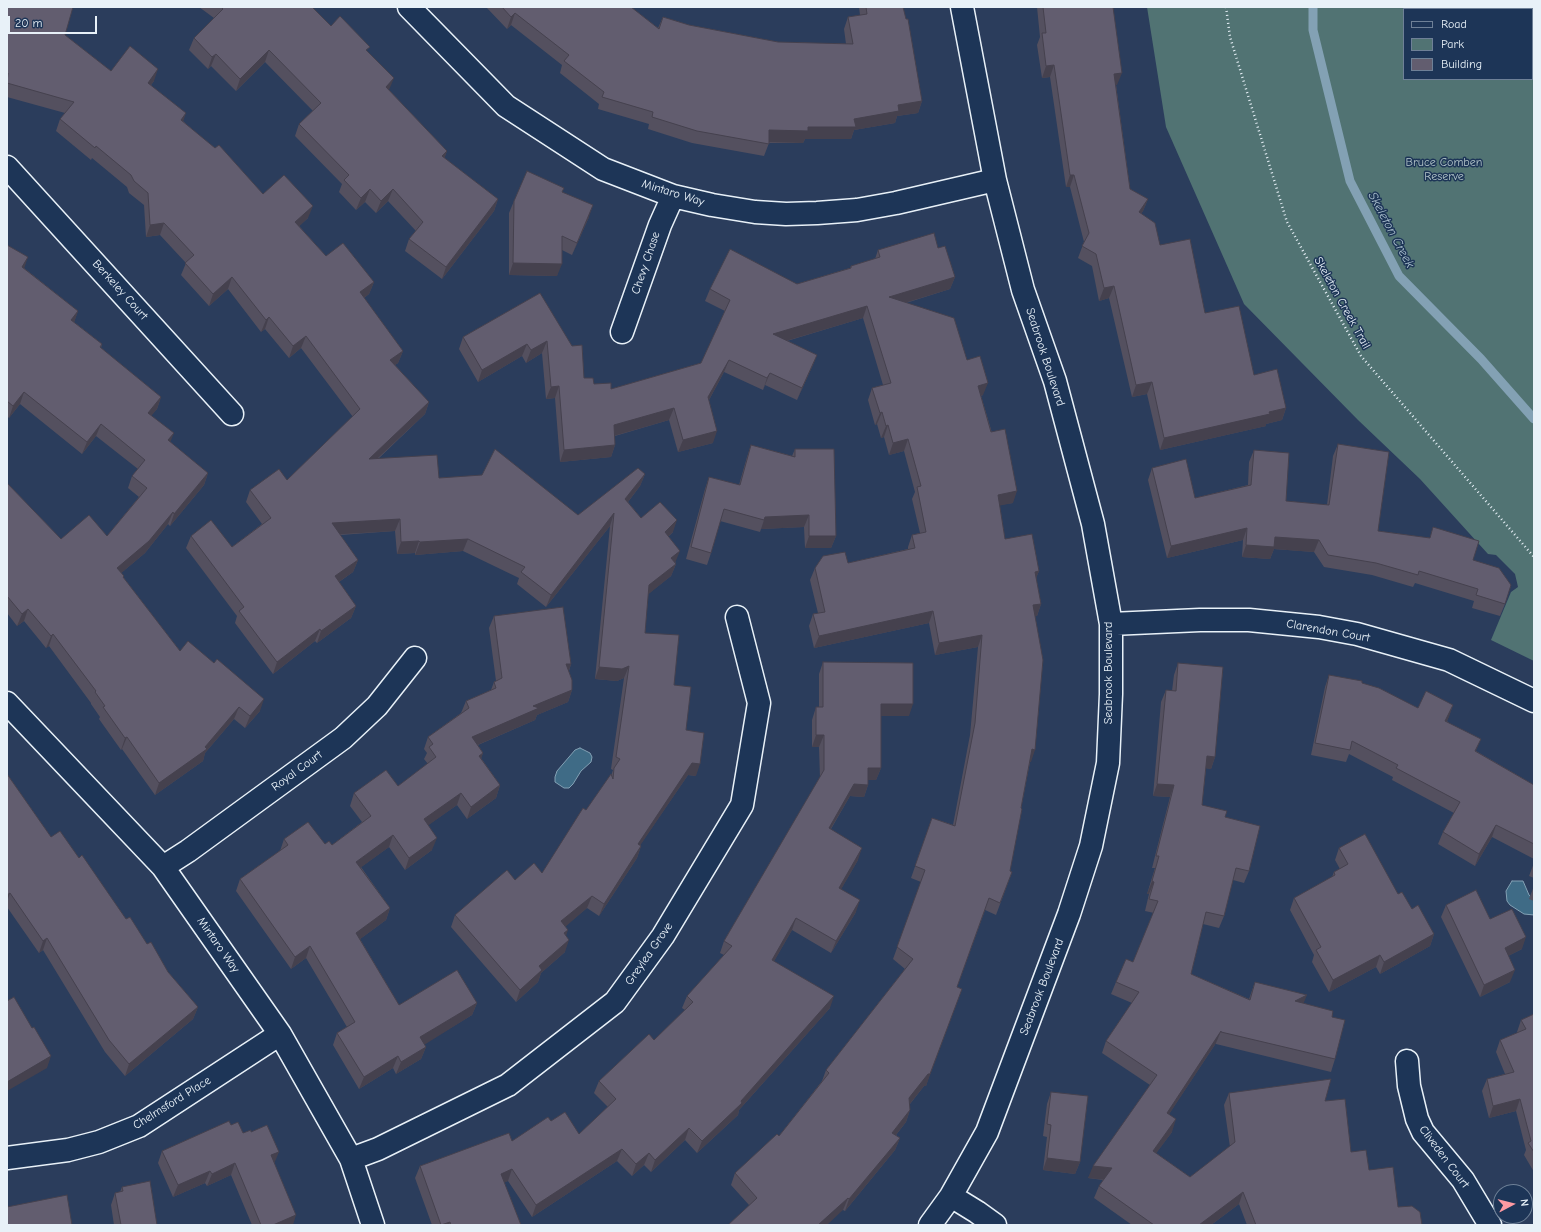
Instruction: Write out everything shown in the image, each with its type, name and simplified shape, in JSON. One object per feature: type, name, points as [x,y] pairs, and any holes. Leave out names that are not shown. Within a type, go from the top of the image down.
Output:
[{"type":"street","name":"Mintaro Way","points":[[409,7],[506,106],[603,169],[673,196],[712,205],[755,212],[786,214],[817,213],[856,210],[896,203],[995,180]]},
{"type":"street","name":"Seabrook Boulevard","points":[[930,1225],[951,1196],[987,1132],[1069,914],[1091,846],[1108,763],[1111,694],[1111,624],[1093,524],[1054,381],[1023,290],[995,180],[962,7]]},
{"type":"street","name":"Berkeley Court","points":[[7,167],[232,414]]},
{"type":"street","name":"Chevy Chase","points":[[622,332],[660,225],[673,196]]},
{"type":"street","name":"Greylea Grove","points":[[351,1159],[378,1149],[508,1085],[615,1002],[646,960],[663,936],[742,805],[759,703],[737,617]]},
{"type":"street","name":"Clarendon Court","points":[[1111,624],[1200,620],[1249,620],[1357,634],[1449,660],[1534,701]]},
{"type":"street","name":"Royal Court","points":[[163,867],[343,738],[377,706],[415,658]]},
{"type":"street","name":"Mintaro Way","points":[[7,703],[163,867],[280,1034],[351,1159],[373,1225]]},
{"type":"street","name":"Chelmsford Place","points":[[7,1158],[68,1150],[99,1142],[139,1126],[280,1034]]},
{"type":"street","name":"Cliveden Court","points":[[1408,1061],[1409,1086],[1417,1119],[1423,1132],[1463,1180],[1490,1225]]},
{"type":"street","points":[[951,1196],[995,1225]]},
{"type":"path","name":"Skeleton Creek Trail","points":[[1226,7],[1230,37],[1286,222],[1361,356],[1534,557]]},
{"type":"green space","name":"Bruce Comben Reserve","points":[[1147,7],[1534,7],[1534,661],[1491,640],[1511,592],[1518,587],[1515,574],[1496,555],[1488,554],[1420,479],[1358,420],[1244,304],[1166,127]]},
{"type":"water","points":[[580,748],[590,753],[592,757],[591,762],[581,771],[569,788],[564,788],[555,782],[557,771],[575,750]]},
{"type":"water","points":[[1512,881],[1523,881],[1529,895],[1534,900],[1534,915],[1524,914],[1510,905],[1507,901],[1506,891]]},
{"type":"building","points":[[7,7],[73,7],[65,35],[111,71],[130,46],[158,69],[148,83],[186,113],[181,120],[215,148],[219,145],[263,194],[284,175],[313,206],[295,222],[326,256],[343,243],[374,282],[360,292],[403,351],[390,360],[429,402],[369,459],[437,455],[439,478],[482,475],[495,449],[578,515],[638,468],[645,474],[625,499],[641,518],[660,502],[677,520],[665,532],[680,551],[671,558],[676,564],[649,585],[645,633],[679,635],[674,685],[691,687],[686,730],[704,733],[700,764],[692,763],[638,844],[641,846],[604,904],[592,896],[561,921],[568,930],[564,933],[569,940],[539,966],[542,970],[520,990],[455,915],[507,870],[515,880],[534,863],[542,873],[583,808],[586,810],[611,774],[613,779],[614,768],[620,759],[616,757],[629,666],[622,669],[599,667],[614,513],[551,595],[521,572],[525,567],[468,539],[401,542],[400,519],[332,523],[358,560],[335,576],[356,606],[321,631],[320,629],[277,662],[239,611],[244,607],[191,536],[211,520],[232,547],[271,518],[250,490],[279,469],[287,480],[360,409],[306,336],[293,346],[269,317],[266,320],[232,277],[213,294],[185,263],[194,255],[164,223],[150,225],[148,193],[134,181],[131,175],[60,119],[74,102],[7,83]]},
{"type":"building","points":[[221,7],[312,7],[331,26],[340,16],[370,47],[366,50],[394,78],[386,87],[447,151],[442,156],[498,199],[446,267],[409,239],[423,222],[393,189],[381,201],[370,189],[361,198],[344,180],[349,175],[299,124],[321,103],[269,50],[240,79],[216,54],[212,57],[194,38],[223,9]]},
{"type":"building","points":[[502,7],[631,7],[659,29],[663,17],[689,25],[778,42],[853,44],[848,17],[867,14],[866,7],[903,7],[906,19],[908,19],[922,101],[898,105],[899,111],[854,119],[856,127],[808,127],[808,131],[769,130],[769,144],[697,131],[652,117],[653,112],[602,97],[604,92],[564,61],[569,55],[515,13],[511,17]]},
{"type":"building","points":[[1043,7],[1113,7],[1122,73],[1114,74],[1130,189],[1148,199],[1139,212],[1155,223],[1160,245],[1190,239],[1205,313],[1239,306],[1254,375],[1277,369],[1286,408],[1269,412],[1270,414],[1164,438],[1152,382],[1136,385],[1114,286],[1104,288],[1096,254],[1082,246],[1089,233],[1074,175],[1070,175],[1054,65],[1046,66],[1042,33],[1046,33]]},
{"type":"building","points":[[527,171],[564,188],[562,192],[593,205],[577,243],[562,236],[562,264],[513,263],[514,201]]},
{"type":"building","points":[[934,233],[938,248],[945,246],[955,277],[889,297],[954,318],[967,360],[980,356],[988,383],[978,386],[991,432],[1005,429],[1017,491],[998,495],[1005,539],[1032,534],[1039,571],[1035,572],[1041,604],[1033,605],[1043,660],[1035,750],[1032,749],[1010,871],[1012,872],[1000,903],[989,898],[957,987],[962,989],[930,1074],[928,1074],[909,1098],[910,1110],[892,1133],[900,1138],[849,1199],[848,1198],[818,1225],[728,1225],[757,1198],[735,1173],[777,1134],[779,1136],[829,1073],[826,1070],[913,959],[897,947],[925,870],[915,866],[932,818],[955,826],[975,723],[982,635],[939,643],[933,611],[819,636],[813,614],[825,612],[815,568],[823,556],[845,552],[848,563],[915,548],[912,535],[926,532],[917,487],[921,486],[908,439],[893,443],[888,425],[886,426],[882,412],[880,413],[872,388],[891,383],[867,306],[773,334],[817,355],[802,388],[770,373],[767,378],[729,360],[708,397],[717,431],[683,440],[674,408],[614,425],[615,445],[564,450],[559,386],[551,387],[547,341],[531,350],[527,344],[482,370],[463,337],[540,293],[572,346],[582,345],[584,378],[593,378],[594,384],[611,383],[611,389],[701,363],[730,300],[710,289],[730,249],[797,284],[851,268],[851,266],[880,257],[878,250]]},
{"type":"building","points":[[7,245],[28,257],[22,267],[78,311],[71,320],[102,344],[100,347],[161,397],[148,413],[174,433],[168,440],[208,473],[149,541],[117,568],[180,651],[188,641],[214,663],[217,659],[264,699],[250,716],[239,707],[205,747],[207,749],[159,783],[127,737],[125,738],[103,707],[105,706],[95,692],[96,691],[53,634],[51,636],[28,609],[22,614],[7,596],[7,483],[61,539],[89,515],[107,536],[147,488],[132,476],[145,460],[101,424],[87,442],[24,392],[13,406],[7,401]]},
{"type":"building","points":[[1338,444],[1389,452],[1378,531],[1430,538],[1433,527],[1479,541],[1473,560],[1499,568],[1511,585],[1505,604],[1476,595],[1478,589],[1419,571],[1418,575],[1376,563],[1328,555],[1319,540],[1275,537],[1274,547],[1246,545],[1247,528],[1171,546],[1152,468],[1186,459],[1195,498],[1251,485],[1254,450],[1289,453],[1286,501],[1329,505]]},
{"type":"building","points":[[751,445],[795,457],[795,449],[834,449],[836,536],[809,536],[809,515],[765,517],[764,520],[724,509],[711,553],[691,547],[709,477],[740,485]]},
{"type":"building","points":[[563,607],[571,664],[566,664],[572,680],[572,690],[533,706],[539,708],[472,737],[483,753],[479,756],[500,785],[471,807],[461,793],[424,819],[437,838],[409,858],[393,835],[356,862],[390,908],[356,933],[399,1005],[457,970],[477,1003],[420,1037],[426,1047],[401,1062],[398,1056],[364,1077],[337,1033],[355,1022],[310,946],[295,957],[240,879],[288,845],[284,839],[308,822],[325,844],[329,841],[332,845],[371,816],[354,793],[386,770],[398,786],[436,757],[429,747],[433,744],[428,737],[469,708],[466,701],[496,688],[494,682],[502,678],[494,616]]},
{"type":"building","points":[[823,662],[913,663],[913,704],[881,704],[881,768],[868,768],[868,785],[854,784],[829,828],[862,848],[839,888],[860,900],[836,941],[796,918],[772,960],[834,996],[741,1101],[742,1103],[702,1141],[689,1128],[655,1160],[649,1153],[636,1164],[622,1149],[536,1205],[512,1169],[501,1174],[521,1225],[451,1225],[450,1222],[441,1225],[420,1166],[509,1133],[512,1141],[548,1117],[551,1121],[565,1112],[579,1134],[616,1099],[599,1081],[649,1034],[654,1040],[693,1002],[687,996],[732,946],[724,941],[824,770],[824,735],[816,735],[816,707],[823,707]]},
{"type":"building","points":[[1178,663],[1223,667],[1215,757],[1207,756],[1202,805],[1227,811],[1225,817],[1260,826],[1249,871],[1236,868],[1224,916],[1206,912],[1191,974],[1250,1000],[1255,982],[1307,995],[1295,1001],[1333,1011],[1332,1017],[1345,1020],[1335,1059],[1221,1031],[1167,1113],[1176,1119],[1153,1151],[1190,1177],[1235,1142],[1229,1093],[1331,1079],[1325,1101],[1345,1099],[1351,1152],[1366,1150],[1369,1170],[1393,1167],[1398,1207],[1412,1206],[1420,1212],[1422,1225],[1256,1225],[1243,1192],[1199,1225],[1154,1225],[1099,1186],[1112,1168],[1093,1166],[1157,1075],[1106,1041],[1139,992],[1116,982],[1126,959],[1133,962],[1158,901],[1149,899],[1159,856],[1156,856],[1174,785],[1157,784],[1166,690],[1176,691]]},
{"type":"building","points":[[1329,675],[1362,681],[1362,683],[1379,688],[1418,708],[1426,691],[1453,705],[1445,721],[1481,739],[1475,751],[1534,785],[1534,844],[1496,825],[1479,854],[1443,832],[1460,802],[1396,768],[1398,765],[1352,741],[1350,750],[1315,743]]},
{"type":"building","points":[[7,774],[51,837],[60,831],[79,858],[82,855],[126,919],[130,917],[147,944],[151,942],[168,972],[198,1007],[129,1064],[109,1040],[47,938],[43,941],[10,893],[7,895]]},
{"type":"building","points":[[1365,834],[1398,894],[1402,892],[1412,909],[1418,905],[1434,934],[1384,962],[1380,955],[1333,980],[1316,950],[1321,947],[1294,898],[1335,875],[1334,872],[1348,864],[1339,848]]},
{"type":"building","points":[[1476,890],[1490,919],[1512,909],[1526,937],[1505,948],[1515,970],[1484,985],[1446,905]]},
{"type":"building","points":[[14,997],[32,1028],[34,1027],[51,1056],[7,1082],[7,1001]]},
{"type":"building","points":[[1534,1014],[1534,1152],[1528,1143],[1531,1141],[1520,1099],[1493,1106],[1487,1079],[1514,1072],[1500,1040],[1526,1029],[1521,1020]]},
{"type":"building","points":[[1051,1092],[1088,1096],[1080,1162],[1047,1158],[1051,1125],[1047,1124]]},
{"type":"building","points":[[229,1121],[231,1125],[238,1122],[243,1133],[251,1130],[251,1132],[267,1125],[279,1152],[271,1155],[296,1215],[273,1225],[261,1225],[235,1163],[212,1174],[210,1171],[178,1185],[162,1151]]},
{"type":"building","points":[[150,1181],[157,1225],[121,1225],[115,1193],[123,1191],[122,1187]]},
{"type":"building","points":[[67,1195],[72,1225],[7,1225],[7,1207]]},
{"type":"waterway","name":"Skeleton Creek","points":[[1313,7],[1313,30],[1350,181],[1399,276],[1481,359],[1534,419]]}]
